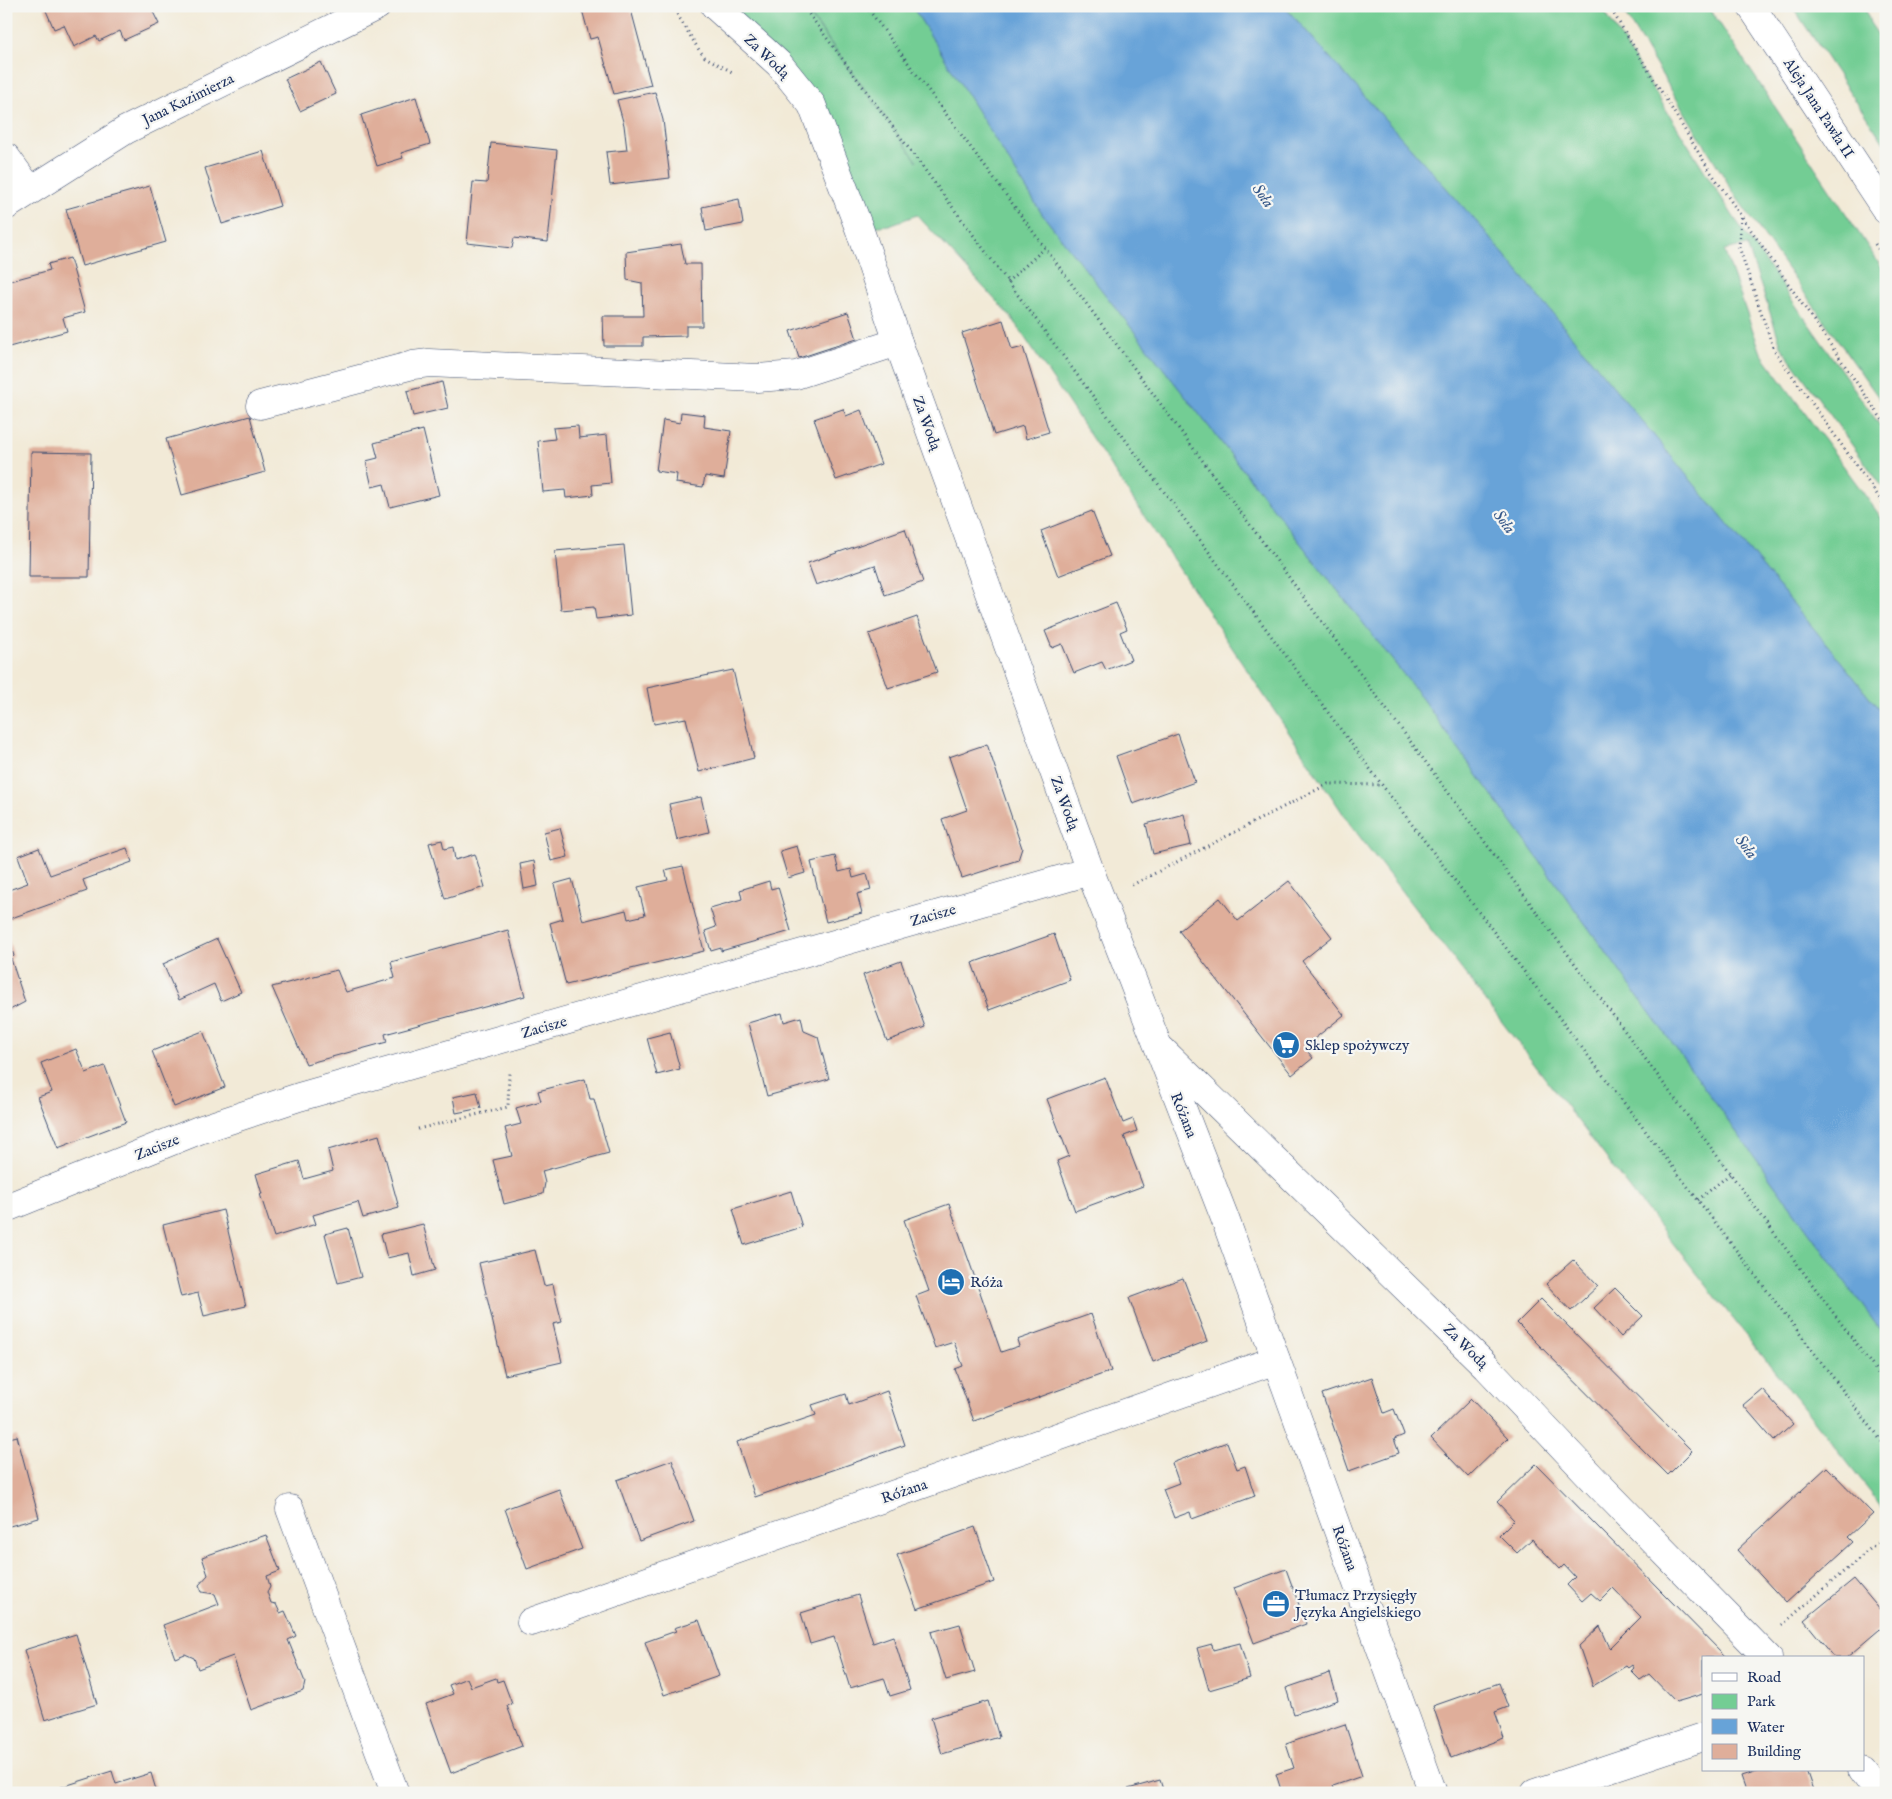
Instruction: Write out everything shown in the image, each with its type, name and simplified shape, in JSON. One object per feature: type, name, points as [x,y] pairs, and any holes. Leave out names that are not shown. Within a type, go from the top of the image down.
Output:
[{"type":"street","name":"Jana Kazimierza","points":[[6,206],[126,130],[377,6]]},
{"type":"street","name":"Za Wodą","points":[[715,6],[779,64],[812,104],[859,228],[898,342],[1090,871]]},
{"type":"street","name":"Aleja Jana Pawła II","points":[[1751,6],[1886,210]]},
{"type":"street","points":[[6,157],[30,190]]},
{"type":"street","points":[[260,405],[420,364],[471,364],[757,378],[796,375],[898,342]]},
{"type":"street","name":"Różana","points":[[1090,871],[1224,1216],[1433,1793]]},
{"type":"street","name":"Zacisze","points":[[6,1208],[199,1130],[300,1097],[1090,871]]},
{"type":"street","name":"Za Wodą","points":[[1156,1043],[1486,1366],[1766,1656]]},
{"type":"street","name":"Różana","points":[[530,1622],[1276,1360]]},
{"type":"street","points":[[290,1509],[395,1793]]},
{"type":"street","points":[[1535,1793],[1702,1737]]},
{"type":"street","points":[[1863,1772],[1879,1793]]},
{"type":"path","points":[[672,6],[705,57],[738,75]]},
{"type":"path","points":[[803,6],[1382,785],[1886,1447]]},
{"type":"path","points":[[866,6],[1886,1384]]},
{"type":"path","points":[[1609,6],[1708,168],[1886,425]]},
{"type":"path","points":[[1741,216],[1739,247],[1774,350],[1886,507]]},
{"type":"path","points":[[1007,282],[1045,248]]},
{"type":"path","points":[[1131,886],[1328,784],[1382,785]]},
{"type":"path","points":[[418,1129],[508,1106],[509,1063]]},
{"type":"path","points":[[1698,1200],[1730,1174]]},
{"type":"path","points":[[1776,1630],[1886,1535]]},
{"type":"green space","points":[[715,6],[803,6],[917,161],[804,6],[912,6],[1042,214],[1415,689],[1886,1338],[1886,1511],[1637,1198],[1350,824],[1011,317],[917,215],[889,225],[859,228],[812,105]]},
{"type":"green space","points":[[1284,6],[1601,6],[1733,216],[1886,434],[1886,492],[1782,348],[1747,245],[1724,250],[1761,353],[1886,524],[1886,718],[1482,228]]},
{"type":"green space","points":[[1620,6],[1708,6],[1886,274],[1886,408],[1737,198]]},
{"type":"green space","points":[[1792,6],[1865,6],[1870,23],[1886,46],[1886,146]]},
{"type":"water","name":"Soła","points":[[912,6],[1284,6],[1482,228],[1886,718],[1886,1338],[1415,689],[1042,214]]},
{"type":"building","points":[[44,6],[150,6],[159,24],[124,40],[120,31],[99,41],[96,36],[74,47],[64,25],[54,29]]},
{"type":"building","points":[[581,6],[630,6],[651,85],[614,94],[598,37],[590,39]]},
{"type":"building","points":[[321,62],[336,94],[300,111],[285,79]]},
{"type":"building","points":[[655,92],[663,120],[670,178],[610,185],[606,152],[627,150],[624,125],[617,100]]},
{"type":"building","points":[[416,97],[430,144],[401,153],[403,158],[377,166],[361,115]]},
{"type":"building","points":[[491,143],[557,150],[548,242],[514,238],[512,248],[467,243],[473,182],[487,183]]},
{"type":"building","points":[[263,151],[280,206],[222,224],[205,168]]},
{"type":"building","points":[[150,186],[166,242],[82,266],[66,209]]},
{"type":"building","points":[[739,199],[743,224],[706,231],[702,207]]},
{"type":"building","points":[[681,244],[685,264],[701,264],[702,326],[686,326],[686,336],[643,337],[643,346],[604,346],[603,316],[643,316],[642,283],[627,280],[626,252]]},
{"type":"building","points":[[70,258],[85,312],[63,318],[67,331],[9,347],[6,338],[6,282],[50,270],[48,264]]},
{"type":"building","points":[[848,312],[857,339],[799,358],[790,331]]},
{"type":"building","points":[[1003,320],[1012,350],[1023,347],[1049,432],[1026,439],[1023,426],[994,435],[962,333]]},
{"type":"building","points":[[442,382],[448,408],[413,416],[407,391]]},
{"type":"building","points":[[843,409],[846,416],[861,410],[881,464],[836,480],[814,419]]},
{"type":"building","points":[[681,412],[705,415],[704,427],[731,431],[724,479],[705,476],[703,487],[676,483],[677,474],[656,471],[663,420],[680,423]]},
{"type":"building","points":[[250,416],[265,472],[182,495],[166,439]]},
{"type":"building","points":[[578,426],[579,438],[607,435],[611,483],[592,485],[593,495],[566,498],[565,490],[543,492],[538,441],[555,439],[553,428]]},
{"type":"building","points":[[423,430],[439,495],[390,507],[384,484],[372,487],[366,461],[378,458],[374,443]]},
{"type":"building","points":[[31,452],[91,453],[89,577],[29,577]]},
{"type":"building","points":[[1092,511],[1110,556],[1058,576],[1041,531]]},
{"type":"building","points":[[905,529],[923,582],[885,595],[875,565],[816,585],[808,563]]},
{"type":"building","points":[[624,545],[631,615],[596,619],[594,607],[561,610],[555,551]]},
{"type":"building","points":[[1116,603],[1127,629],[1120,632],[1131,660],[1106,670],[1102,662],[1074,673],[1062,644],[1052,648],[1045,631]]},
{"type":"building","points":[[917,617],[937,672],[888,688],[869,634]]},
{"type":"building","points":[[733,670],[754,758],[699,772],[686,718],[654,724],[647,688]]},
{"type":"building","points":[[1178,734],[1195,782],[1133,804],[1116,756]]},
{"type":"building","points":[[987,744],[1022,848],[1018,860],[962,878],[942,819],[967,810],[949,757]]},
{"type":"building","points":[[701,797],[709,832],[677,840],[669,804]]},
{"type":"building","points":[[1184,814],[1191,845],[1153,854],[1146,824]]},
{"type":"building","points":[[560,828],[568,857],[551,861],[544,832]]},
{"type":"building","points":[[442,840],[444,849],[453,847],[455,860],[475,854],[485,887],[445,899],[429,843]]},
{"type":"building","points":[[797,846],[805,873],[788,878],[780,851]]},
{"type":"building","points":[[39,848],[50,875],[127,848],[132,862],[83,880],[87,891],[6,920],[6,891],[28,883],[18,856]]},
{"type":"building","points":[[835,856],[839,872],[851,869],[853,878],[867,874],[871,890],[857,894],[862,913],[826,922],[811,862]]},
{"type":"building","points":[[534,861],[538,886],[524,889],[520,864]]},
{"type":"building","points":[[683,866],[704,951],[566,985],[550,923],[563,919],[554,884],[572,879],[583,921],[626,910],[628,919],[645,915],[638,887],[668,880],[665,870]]},
{"type":"building","points":[[769,881],[771,889],[778,887],[791,931],[721,951],[721,948],[711,951],[705,931],[716,927],[710,908],[742,899],[740,890]]},
{"type":"building","points":[[1289,881],[1332,937],[1302,961],[1344,1015],[1304,1047],[1313,1058],[1292,1075],[1179,931],[1220,898],[1238,921]]},
{"type":"building","points":[[508,930],[525,996],[385,1034],[387,1042],[306,1064],[272,987],[337,970],[346,992],[395,978],[391,962]]},
{"type":"building","points":[[1054,934],[1070,980],[989,1010],[972,963]]},
{"type":"building","points":[[7,935],[14,956],[11,959],[25,1002],[6,1012]]},
{"type":"building","points":[[217,939],[241,992],[221,1001],[214,984],[179,1000],[163,964]]},
{"type":"building","points":[[901,961],[925,1027],[887,1041],[863,975]]},
{"type":"building","points":[[782,1013],[784,1022],[801,1017],[804,1031],[818,1037],[829,1079],[767,1096],[748,1023]]},
{"type":"building","points":[[203,1031],[225,1087],[174,1107],[152,1051]]},
{"type":"building","points":[[670,1032],[680,1069],[657,1075],[647,1038]]},
{"type":"building","points":[[76,1049],[86,1073],[105,1066],[126,1122],[58,1148],[38,1097],[52,1092],[41,1063]]},
{"type":"building","points":[[1105,1077],[1123,1123],[1133,1119],[1137,1131],[1124,1136],[1143,1186],[1075,1211],[1057,1161],[1069,1156],[1047,1099]]},
{"type":"building","points":[[585,1079],[590,1099],[594,1099],[609,1153],[542,1171],[545,1183],[543,1194],[504,1204],[493,1160],[512,1156],[505,1128],[521,1124],[516,1108],[541,1101],[538,1091]]},
{"type":"building","points":[[477,1092],[481,1108],[456,1113],[453,1097]]},
{"type":"building","points":[[379,1135],[399,1208],[363,1218],[358,1202],[313,1215],[316,1224],[274,1237],[260,1194],[262,1194],[256,1174],[299,1161],[304,1179],[333,1171],[328,1150]]},
{"type":"building","points":[[791,1191],[802,1227],[744,1245],[733,1209]]},
{"type":"building","points":[[949,1204],[1001,1352],[1019,1346],[1017,1340],[1091,1314],[1111,1371],[974,1421],[955,1369],[963,1366],[954,1342],[935,1348],[916,1296],[929,1291],[904,1220]]},
{"type":"building","points":[[223,1210],[246,1306],[204,1316],[198,1293],[181,1297],[163,1225]]},
{"type":"building","points":[[423,1224],[435,1270],[414,1276],[409,1253],[387,1258],[381,1234]]},
{"type":"building","points":[[348,1228],[361,1277],[338,1283],[325,1234]]},
{"type":"building","points":[[535,1250],[544,1286],[553,1284],[562,1322],[553,1324],[562,1362],[505,1375],[479,1263]]},
{"type":"building","points":[[1573,1260],[1598,1286],[1571,1311],[1546,1284]]},
{"type":"building","points":[[1183,1278],[1207,1341],[1153,1362],[1129,1298]]},
{"type":"building","points":[[1615,1288],[1643,1316],[1621,1337],[1594,1308]]},
{"type":"building","points":[[1541,1299],[1692,1451],[1668,1475],[1517,1323]]},
{"type":"building","points":[[1372,1377],[1384,1413],[1394,1409],[1404,1435],[1394,1439],[1399,1453],[1349,1471],[1322,1394]]},
{"type":"building","points":[[1762,1389],[1793,1424],[1774,1441],[1743,1405]]},
{"type":"building","points":[[887,1391],[905,1445],[755,1497],[737,1442],[816,1415],[812,1405],[846,1394],[849,1405]]},
{"type":"building","points":[[1471,1399],[1508,1438],[1468,1477],[1431,1438]]},
{"type":"building","points":[[17,1436],[39,1518],[6,1527],[6,1439]]},
{"type":"building","points":[[1227,1442],[1237,1469],[1245,1466],[1255,1496],[1192,1519],[1190,1512],[1174,1518],[1163,1489],[1179,1483],[1172,1463]]},
{"type":"building","points":[[672,1460],[694,1521],[639,1541],[617,1480]]},
{"type":"building","points":[[1536,1464],[1725,1656],[1702,1656],[1702,1694],[1676,1702],[1649,1674],[1640,1680],[1631,1671],[1634,1668],[1632,1665],[1628,1668],[1626,1666],[1593,1686],[1579,1646],[1600,1626],[1610,1648],[1641,1617],[1613,1588],[1600,1601],[1591,1593],[1582,1601],[1567,1585],[1575,1577],[1564,1565],[1560,1569],[1532,1539],[1517,1553],[1499,1535],[1514,1520],[1497,1502]]},
{"type":"building","points":[[1827,1467],[1873,1514],[1848,1537],[1853,1542],[1786,1603],[1737,1550]]},
{"type":"building","points":[[559,1489],[582,1549],[527,1569],[505,1509]]},
{"type":"building","points":[[975,1527],[994,1582],[917,1609],[897,1555]]},
{"type":"building","points":[[266,1535],[280,1571],[267,1576],[270,1586],[267,1592],[271,1603],[276,1604],[280,1613],[285,1611],[296,1636],[288,1640],[305,1682],[303,1691],[251,1710],[233,1656],[198,1669],[194,1658],[185,1654],[175,1658],[163,1625],[219,1604],[215,1594],[202,1592],[199,1585],[208,1575],[202,1557]]},
{"type":"building","points":[[1286,1569],[1306,1624],[1254,1643],[1234,1588]]},
{"type":"building","points":[[1854,1579],[1886,1617],[1886,1624],[1848,1656],[1833,1656],[1804,1620]]},
{"type":"building","points":[[858,1595],[873,1643],[893,1636],[910,1690],[890,1696],[884,1678],[850,1688],[834,1637],[810,1644],[801,1613]]},
{"type":"building","points":[[699,1620],[719,1676],[664,1695],[645,1642],[676,1631],[674,1628]]},
{"type":"building","points":[[960,1624],[975,1672],[946,1680],[931,1632]]},
{"type":"building","points":[[76,1634],[97,1704],[45,1720],[24,1650]]},
{"type":"building","points":[[1240,1643],[1250,1678],[1209,1690],[1197,1648],[1212,1644],[1213,1650]]},
{"type":"building","points":[[1330,1673],[1338,1700],[1294,1714],[1286,1688]]},
{"type":"building","points":[[467,1678],[471,1687],[496,1678],[497,1682],[503,1680],[512,1704],[507,1706],[522,1746],[451,1773],[426,1704],[453,1694],[449,1685]]},
{"type":"building","points":[[1499,1683],[1508,1707],[1495,1712],[1504,1738],[1451,1758],[1433,1706]]},
{"type":"building","points":[[988,1701],[999,1737],[942,1754],[931,1718]]},
{"type":"building","points":[[1345,1724],[1362,1776],[1333,1786],[1332,1793],[1282,1793],[1276,1774],[1294,1768],[1286,1744]]},
{"type":"building","points":[[112,1771],[116,1784],[151,1773],[157,1793],[53,1793],[52,1790]]},
{"type":"building","points":[[1753,1772],[1807,1772],[1814,1793],[1747,1793],[1741,1776]]},
{"type":"building","points":[[1160,1780],[1164,1793],[1130,1793],[1128,1789]]},
{"type":"building","points":[[1028,1789],[1029,1793],[1018,1793],[1018,1792]]},
{"type":"place","name":"Sklep spożywczy","points":[[1286,1045]]},
{"type":"place","name":"Róża","points":[[951,1282]]},
{"type":"place","name":"Tłumacz Przysięgły Języka Angielskiego","points":[[1276,1604]]}]
